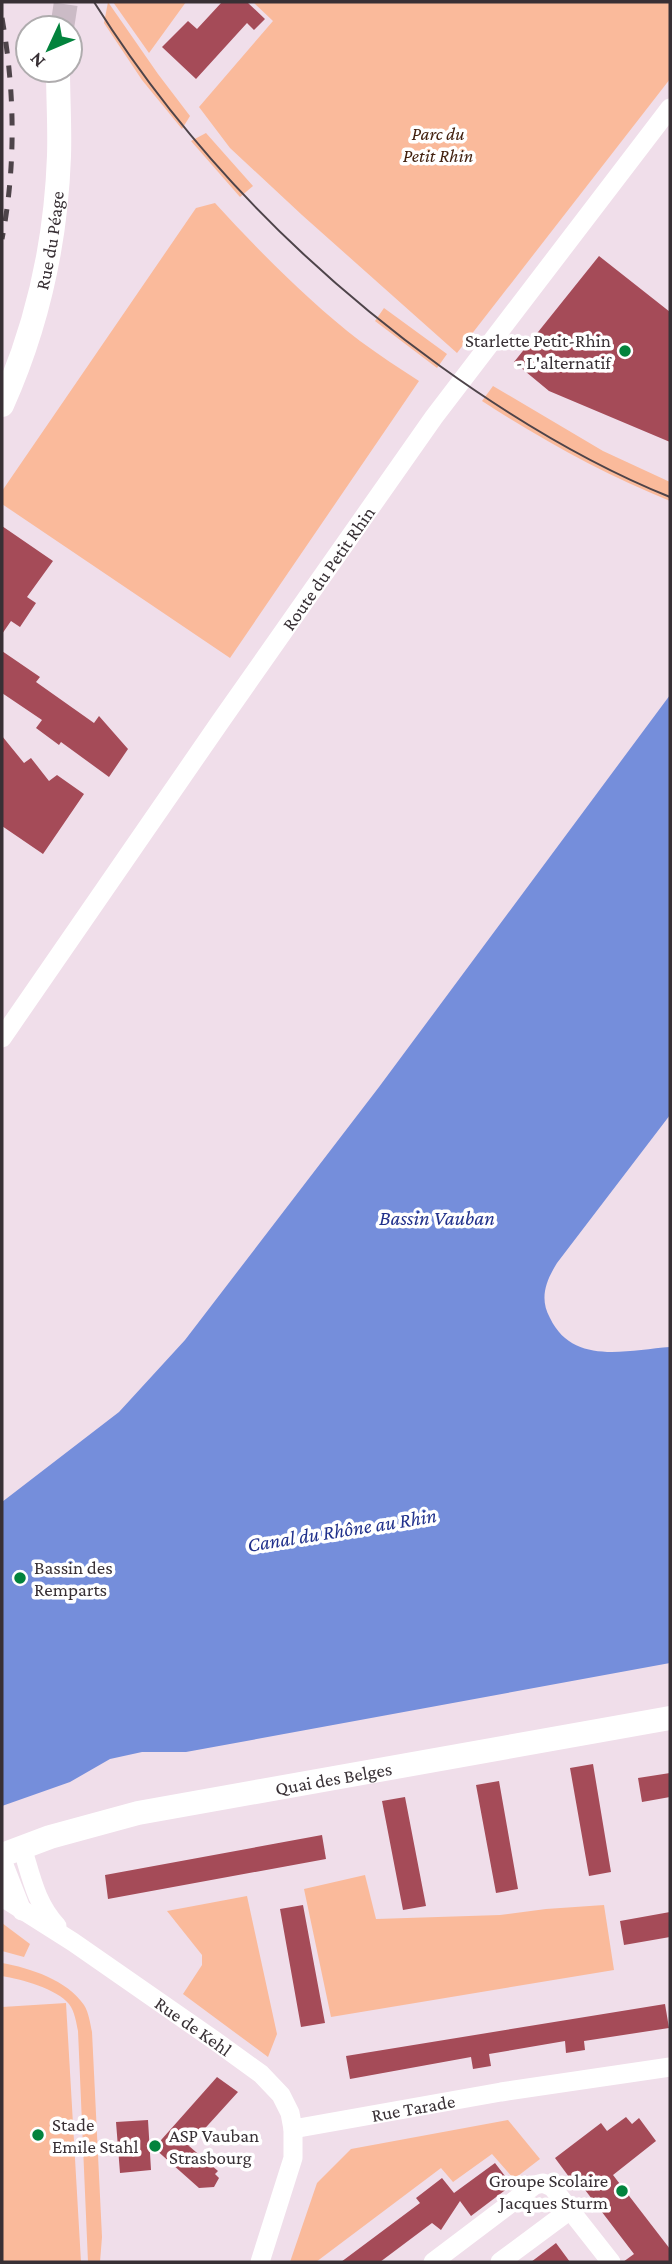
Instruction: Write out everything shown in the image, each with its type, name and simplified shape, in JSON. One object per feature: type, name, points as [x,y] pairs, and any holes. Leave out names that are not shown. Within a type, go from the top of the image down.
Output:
[{"type":"main road","name":"Rue du Péage","points":[[2,405],[28,338],[49,253],[60,155],[58,84]]},
{"type":"main road","name":"Quai des Belges","points":[[9,1854],[50,1837],[138,1813],[670,1718]]},
{"type":"street","name":"Route du Petit Rhin","points":[[2,1038],[434,417],[670,108]]},
{"type":"street","points":[[9,1854],[23,1912]]},
{"type":"street","name":"Rue de Kehl","points":[[9,1854],[44,1910],[73,1941]]},
{"type":"street","name":"Rue de Kehl","points":[[2,1897],[73,1941],[261,2074],[281,2095],[290,2113],[293,2129]]},
{"type":"street","name":"Rue Tarade","points":[[293,2129],[501,2092],[670,2067]]},
{"type":"street","points":[[260,2262],[293,2158],[293,2129]]},
{"type":"street","points":[[433,2262],[535,2185],[543,2183],[552,2187],[611,2262]]},
{"type":"street","points":[[500,2262],[570,2210]]},
{"type":"green space","points":[[108,2],[190,116],[182,129],[142,80],[104,23]]},
{"type":"green space","points":[[113,2],[186,2],[149,53]]},
{"type":"green space","name":"Parc du Petit Rhin","points":[[253,2],[670,2],[670,79],[457,353],[230,148],[199,107],[273,21]]},
{"type":"green space","points":[[206,133],[253,186],[240,197],[191,141]]},
{"type":"green space","points":[[215,203],[321,309],[360,341],[419,381],[230,658],[2,504],[2,491],[196,208]]},
{"type":"green space","points":[[384,308],[447,354],[437,368],[375,321]]},
{"type":"green space","points":[[493,386],[603,451],[670,482],[670,501],[574,456],[482,401]]},
{"type":"green space","points":[[365,1875],[376,1919],[500,1915],[604,1905],[614,1970],[331,2017],[304,1889]]},
{"type":"green space","points":[[247,1896],[277,2034],[268,2057],[183,1994],[202,1965],[202,1955],[167,1911]]},
{"type":"green space","points":[[2,1923],[30,1944],[24,1957],[2,1951]]},
{"type":"green space","points":[[2,1963],[36,1972],[58,1982],[77,1996],[88,2015],[92,2032],[102,2237],[100,2262],[88,2262],[78,2031],[74,2014],[69,2004],[48,1989],[2,1976]]},
{"type":"green space","name":"Stade Emile Stahl","points":[[66,2003],[81,2262],[2,2262],[2,2007]]},
{"type":"green space","points":[[508,2120],[540,2159],[514,2179],[492,2154],[453,2182],[441,2168],[316,2262],[290,2262],[317,2183],[351,2149]]},
{"type":"water","points":[[670,695],[670,1115],[557,1263],[547,1283],[544,1297],[550,1318],[560,1333],[572,1343],[587,1349],[619,1352],[670,1347],[670,1663],[186,1752],[142,1752],[110,1759],[70,1782],[2,1806],[2,1502],[119,1412],[185,1340],[379,1087]]},
{"type":"building","points":[[222,2],[247,2],[265,19],[254,30],[247,23],[196,79],[162,47],[188,21],[197,29]]},
{"type":"building","name":"Starlette Petit-Rhin - L'alternatif","points":[[599,256],[670,312],[670,442],[549,391],[514,362]]},
{"type":"building","points":[[2,526],[53,561],[27,597],[36,603],[20,627],[11,621],[2,634]]},
{"type":"building","points":[[2,651],[40,677],[36,682],[94,723],[99,716],[128,749],[109,777],[61,742],[59,745],[36,728],[42,720],[2,693]]},
{"type":"building","points":[[2,736],[24,763],[31,758],[49,781],[57,775],[84,794],[43,854],[2,826]]},
{"type":"building","points":[[593,1764],[611,1872],[589,1876],[570,1768]]},
{"type":"building","points":[[670,1773],[670,1797],[642,1802],[638,1778]]},
{"type":"building","points":[[499,1781],[518,1889],[496,1893],[476,1785]]},
{"type":"building","points":[[405,1797],[426,1906],[403,1910],[382,1801]]},
{"type":"building","points":[[322,1835],[326,1859],[108,1899],[105,1875]]},
{"type":"building","points":[[303,1905],[325,2023],[301,2027],[280,1909]]},
{"type":"building","points":[[670,1912],[670,1937],[624,1945],[620,1921]]},
{"type":"building","points":[[665,2004],[669,2028],[584,2041],[585,2050],[566,2053],[565,2041],[489,2054],[491,2066],[473,2069],[471,2057],[350,2079],[346,2056]]},
{"type":"building","points":[[217,2077],[238,2092],[189,2146],[218,2171],[215,2174],[219,2178],[214,2187],[199,2188],[154,2148]]},
{"type":"building","points":[[626,2117],[632,2124],[639,2118],[656,2141],[613,2175],[670,2249],[670,2262],[623,2262],[634,2254],[579,2182],[575,2185],[555,2158],[601,2123],[607,2131]]},
{"type":"building","points":[[148,2120],[151,2170],[120,2173],[116,2122]]},
{"type":"building","points":[[495,2163],[512,2185],[471,2216],[460,2201],[441,2230],[432,2223],[380,2262],[341,2262],[420,2203],[416,2198],[442,2178],[454,2193]]},
{"type":"building","points":[[556,2243],[570,2262],[531,2262]]},
{"type":"tunnel","points":[[64,14],[66,2]]},
{"type":"tram line","points":[[94,2],[129,55],[207,154],[249,201],[341,287],[389,328],[494,403],[609,470],[670,497]]},
{"type":"railway","points":[[2,18],[12,129],[10,184],[2,239]]},
{"type":"place","name":"Starlette Petit-Rhin - L'alternatif","points":[[625,351]]},
{"type":"place","name":"Bassin des Remparts","points":[[20,1578]]},
{"type":"place","name":"Stade Emile Stahl","points":[[38,2135]]},
{"type":"place","name":"ASP Vauban Strasbourg","points":[[155,2146]]},
{"type":"place","name":"Groupe Scolaire Jacques Sturm","points":[[622,2191]]},
{"type":"water label","name":"Bassin Vauban","points":[[437,1218]]},
{"type":"water label","name":"Canal du Rhône au Rhin","points":[[342,1530]]}]
